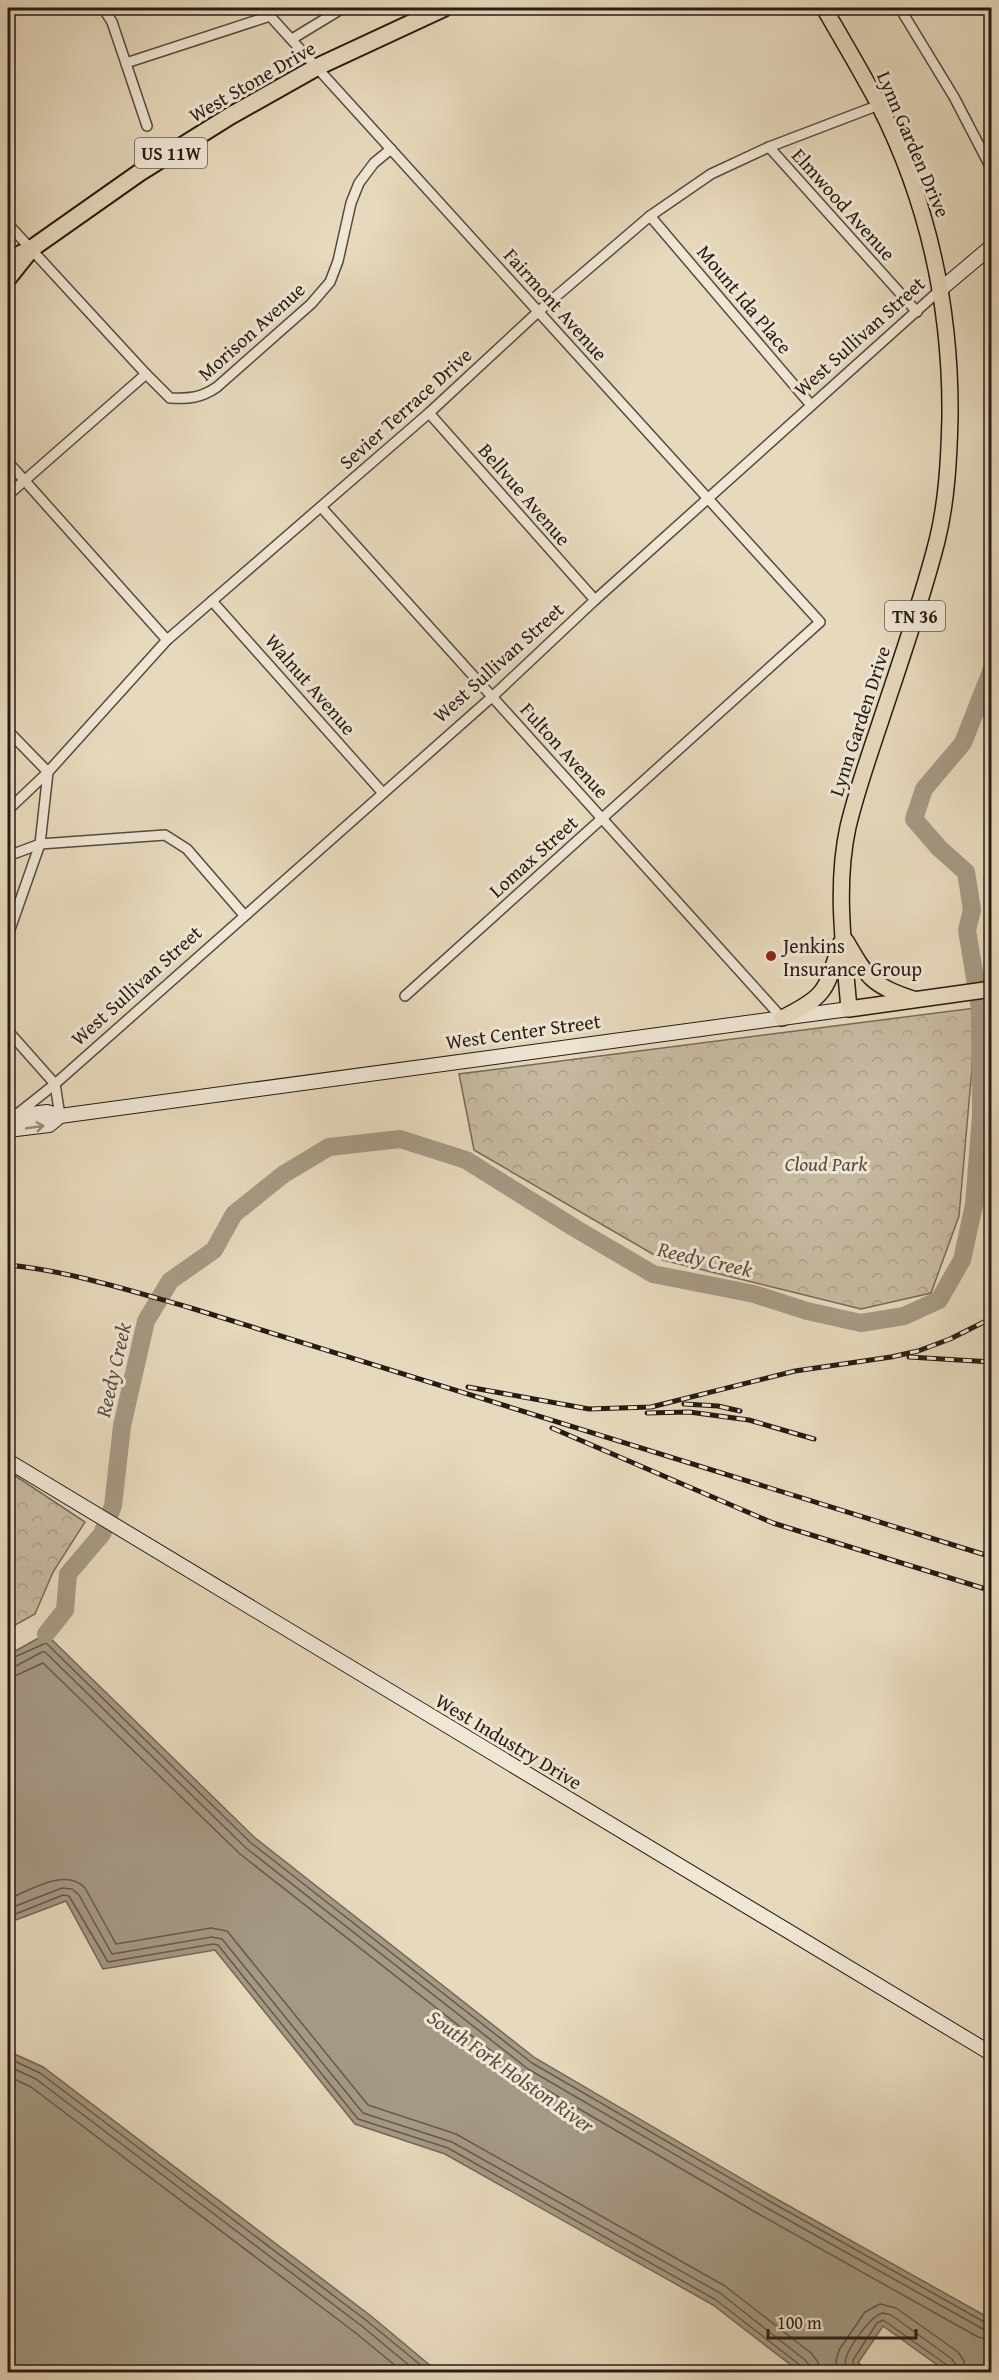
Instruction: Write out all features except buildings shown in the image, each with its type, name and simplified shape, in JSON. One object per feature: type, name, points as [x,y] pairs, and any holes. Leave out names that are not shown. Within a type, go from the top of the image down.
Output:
[{"type":"highway","name":"West Stone Drive","points":[[8,260],[31,249],[139,172],[230,116],[317,67],[444,8]]},
{"type":"highway","name":"West Stone Drive","points":[[8,278],[31,249]]},
{"type":"main road","name":"Lynn Garden Drive","points":[[824,8],[879,105],[912,183],[929,232],[941,289],[948,342],[950,392],[945,493],[938,538],[926,583],[863,774],[848,828],[841,887],[849,1009]]},
{"type":"main road","name":"West Sullivan Street","points":[[941,289],[992,246]]},
{"type":"main road","points":[[843,936],[869,977],[891,992],[918,1000]]},
{"type":"main road","points":[[782,1018],[808,1005],[827,987],[843,936]]},
{"type":"main road","name":"West Center Street","points":[[11,1117],[47,1112],[60,1116],[992,989]]},
{"type":"main road","name":"West Center Street","points":[[8,1130],[48,1125],[60,1116]]},
{"type":"main road","name":"West Industry Drive","points":[[8,1461],[992,2054]]},
{"type":"street","points":[[104,8],[112,22],[147,126]]},
{"type":"street","points":[[292,39],[343,8]]},
{"type":"street","points":[[901,10],[954,97],[992,170]]},
{"type":"street","points":[[126,63],[269,12]]},
{"type":"street","name":"Fairmont Avenue","points":[[269,12],[820,622]]},
{"type":"street","name":"Sevier Terrace Drive","points":[[8,810],[48,772],[167,640],[429,413],[538,311],[650,216],[711,174],[769,147],[879,105]]},
{"type":"street","name":"Elmwood Avenue","points":[[769,147],[916,312]]},
{"type":"street","name":"Morison Avenue","points":[[8,224],[170,398],[190,399],[205,396],[217,387],[311,304],[330,282],[338,261],[351,203],[359,183],[374,163],[391,149]]},
{"type":"street","name":"Mount Ida Place","points":[[650,216],[812,405]]},
{"type":"street","name":"West Sullivan Street","points":[[11,1117],[55,1084],[493,696],[595,600],[941,289]]},
{"type":"street","points":[[8,495],[146,374]]},
{"type":"street","name":"Bellvue Avenue","points":[[429,413],[595,600]]},
{"type":"street","points":[[8,462],[167,640]]},
{"type":"street","name":"Fulton Avenue","points":[[321,507],[782,1018]]},
{"type":"street","name":"Walnut Avenue","points":[[212,601],[382,792]]},
{"type":"street","name":"Lomax Street","points":[[405,996],[820,622]]},
{"type":"street","points":[[8,731],[48,772],[40,844],[8,935]]},
{"type":"street","points":[[8,856],[40,844],[165,835],[187,849],[244,915]]},
{"type":"street","points":[[8,1031],[55,1084],[60,1116]]},
{"type":"green space","name":"Cloud Park","points":[[975,1008],[959,1216],[931,1293],[861,1309],[663,1260],[474,1150],[459,1074]]},
{"type":"green space","points":[[8,1471],[85,1522],[53,1572],[35,1614],[8,1629]]},
{"type":"water","name":"South Fork Holston River","points":[[46,1634],[254,1837],[535,2058],[773,2197],[991,2319],[991,2372],[947,2372],[883,2326],[858,2363],[872,2372],[800,2372],[713,2305],[445,2154],[355,2124],[215,1950],[103,1969],[66,1901],[8,1923],[8,1655]]},
{"type":"water","points":[[8,2051],[43,2067],[371,2316],[438,2372],[8,2372]]},
{"type":"waterway","name":"Reedy Creek","points":[[46,1634],[65,1610],[68,1574],[102,1534],[113,1506],[122,1426],[146,1321],[170,1281],[214,1250],[234,1214],[284,1174],[329,1147],[400,1139],[466,1160],[653,1274],[754,1294],[807,1311],[861,1323],[904,1316],[939,1300],[962,1260],[974,1205],[981,1115],[980,1008],[967,930],[972,910],[966,872],[939,848],[914,819],[924,789],[963,743],[992,669]]},
{"type":"railway","points":[[8,1265],[77,1277],[191,1308],[992,1557]]},
{"type":"railway","points":[[468,1387],[589,1409],[651,1407],[795,1371],[918,1351],[950,1339],[992,1318]]},
{"type":"railway","points":[[909,1357],[992,1362]]},
{"type":"railway","points":[[684,1404],[718,1406],[740,1411]]},
{"type":"railway","points":[[647,1413],[689,1412],[749,1420],[814,1439]]},
{"type":"railway","points":[[552,1428],[773,1523],[992,1591]]},
{"type":"place","name":"Jenkins Insurance Group","points":[[771,956]]}]
